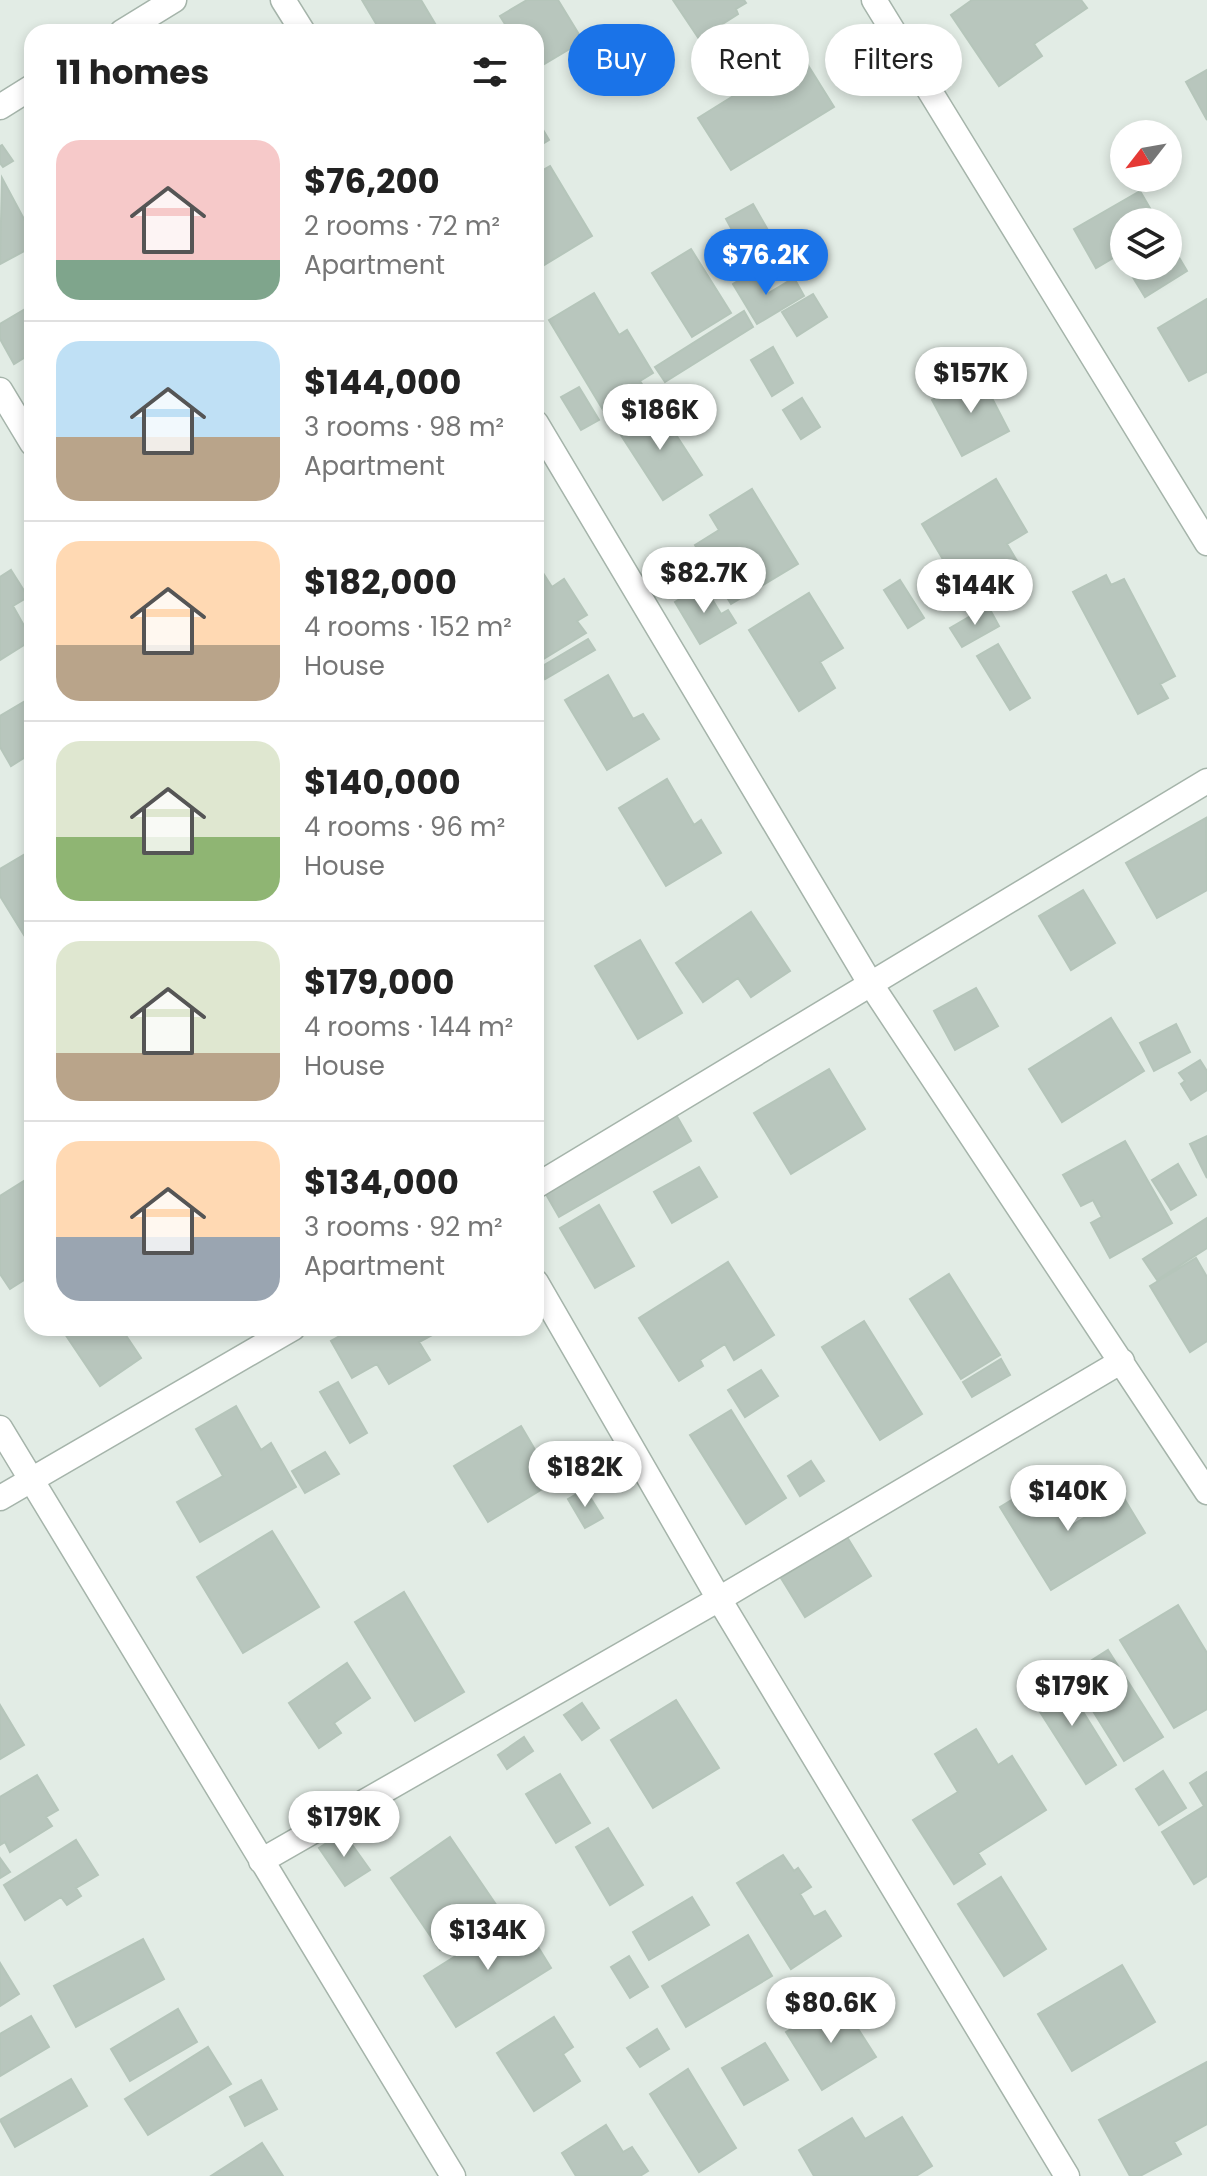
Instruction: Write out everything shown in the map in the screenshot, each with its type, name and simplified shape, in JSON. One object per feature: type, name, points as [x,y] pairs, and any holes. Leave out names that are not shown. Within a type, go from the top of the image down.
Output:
[{"type":"street","points":[[135,24],[174,0]]},
{"type":"street","points":[[283,0],[298,24]]},
{"type":"street","points":[[874,0],[1207,543]]},
{"type":"street","points":[[0,107],[24,92]]},
{"type":"street","points":[[0,390],[24,430]]},
{"type":"street","points":[[544,436],[870,983],[1207,1492]]},
{"type":"street","points":[[544,1181],[1207,781]]},
{"type":"street","points":[[544,1296],[719,1599],[1067,2176]]},
{"type":"street","points":[[0,1498],[279,1336]]},
{"type":"street","points":[[261,1861],[719,1599],[1122,1361]]},
{"type":"street","points":[[0,1428],[452,2176]]},
{"type":"building","points":[[362,0],[421,0],[435,24],[376,24]]},
{"type":"building","points":[[527,0],[558,0],[573,24],[568,24],[568,50],[544,64],[544,24],[505,24],[500,16]]},
{"type":"building","points":[[673,0],[744,0],[746,3],[736,9],[738,14],[722,24],[691,24],[691,27]]},
{"type":"building","points":[[972,0],[1081,0],[1087,8],[1034,44],[1042,56],[999,86],[962,31],[962,24],[957,24],[951,15]]},
{"type":"building","points":[[809,67],[834,107],[731,170],[698,118],[733,96],[809,96]]},
{"type":"building","points":[[1207,70],[1207,120],[1186,82]]},
{"type":"building","points":[[2,145],[13,161],[3,167],[0,163]]},
{"type":"building","points":[[550,166],[592,236],[544,265],[544,169]]},
{"type":"building","points":[[2,178],[24,219],[24,251],[0,264]]},
{"type":"building","points":[[1141,192],[1150,208],[1110,208]]},
{"type":"building","points":[[753,204],[769,232],[742,248],[726,219]]},
{"type":"building","points":[[1110,208],[1110,260],[1096,268],[1074,229]]},
{"type":"building","points":[[691,249],[731,313],[692,337],[652,273]]},
{"type":"building","points":[[754,271],[767,294],[794,278],[804,296],[757,324],[733,284]]},
{"type":"building","points":[[1135,280],[1172,280],[1145,297]]},
{"type":"building","points":[[594,293],[619,335],[627,330],[653,373],[640,381],[643,386],[603,410],[549,320]]},
{"type":"building","points":[[813,294],[827,317],[797,336],[782,312]]},
{"type":"building","points":[[1207,299],[1207,372],[1189,381],[1158,328]]},
{"type":"building","points":[[24,310],[24,358],[14,364],[0,339],[0,324]]},
{"type":"building","points":[[744,311],[753,327],[665,382],[655,367]]},
{"type":"building","points":[[773,347],[793,383],[772,396],[751,360]]},
{"type":"building","points":[[980,375],[1009,431],[962,456],[932,400]]},
{"type":"building","points":[[579,387],[599,420],[581,430],[561,397]]},
{"type":"building","points":[[802,398],[820,427],[801,439],[783,410]]},
{"type":"building","points":[[656,404],[702,475],[663,500],[617,429]]},
{"type":"building","points":[[996,479],[1027,532],[1007,544],[1027,578],[973,610],[922,524]]},
{"type":"building","points":[[752,489],[798,564],[731,604],[695,545],[719,530],[710,515]]},
{"type":"building","points":[[11,570],[24,591],[24,599],[13,606],[24,626],[24,645],[0,660],[0,577]]},
{"type":"building","points":[[544,574],[552,587],[564,579],[587,615],[577,621],[586,633],[544,659]]},
{"type":"building","points":[[1106,575],[1111,585],[1124,579],[1175,676],[1160,684],[1168,698],[1138,714],[1073,592]]},
{"type":"building","points":[[900,580],[924,618],[908,628],[884,590]]},
{"type":"building","points":[[703,584],[721,614],[728,610],[736,623],[700,644],[675,602]]},
{"type":"building","points":[[809,593],[843,648],[820,662],[835,688],[799,711],[749,630]]},
{"type":"building","points":[[988,606],[999,626],[962,647],[950,628]]},
{"type":"building","points":[[588,639],[595,650],[545,679],[544,665]]},
{"type":"building","points":[[998,644],[1030,698],[1010,710],[977,656]]},
{"type":"building","points":[[608,675],[633,719],[643,714],[659,739],[607,770],[565,700]]},
{"type":"building","points":[[24,702],[24,758],[11,766],[0,747],[0,716]]},
{"type":"building","points":[[667,779],[694,825],[701,820],[721,853],[666,886],[619,808]]},
{"type":"building","points":[[1206,818],[1207,890],[1157,918],[1126,863]]},
{"type":"building","points":[[24,855],[24,935],[0,896],[0,869]]},
{"type":"building","points":[[1083,890],[1115,943],[1071,970],[1039,916]]},
{"type":"building","points":[[751,912],[790,971],[751,997],[738,978],[703,1002],[676,963]]},
{"type":"building","points":[[640,940],[682,1013],[638,1039],[595,966]]},
{"type":"building","points":[[976,988],[998,1026],[955,1050],[934,1011]]},
{"type":"building","points":[[1111,1018],[1144,1071],[1062,1122],[1029,1069]]},
{"type":"building","points":[[1176,1024],[1190,1052],[1154,1071],[1140,1043]]},
{"type":"building","points":[[1200,1060],[1207,1071],[1207,1090],[1191,1100],[1181,1084],[1185,1081],[1179,1073]]},
{"type":"building","points":[[829,1069],[865,1129],[791,1174],[754,1113]]},
{"type":"building","points":[[675,1113],[691,1141],[559,1217],[544,1188]]},
{"type":"building","points":[[1207,1136],[1207,1178],[1190,1144]]},
{"type":"building","points":[[1125,1141],[1172,1223],[1110,1258],[1091,1223],[1102,1217],[1093,1200],[1081,1206],[1063,1175]]},
{"type":"building","points":[[1178,1164],[1196,1195],[1171,1210],[1152,1180]]},
{"type":"building","points":[[699,1167],[717,1197],[672,1223],[654,1192]]},
{"type":"building","points":[[24,1181],[24,1280],[10,1289],[0,1274],[0,1196]]},
{"type":"building","points":[[599,1205],[634,1266],[595,1288],[560,1228]]},
{"type":"building","points":[[1207,1218],[1207,1248],[1157,1280],[1143,1259]]},
{"type":"building","points":[[1196,1258],[1207,1277],[1207,1341],[1190,1352],[1150,1286]]},
{"type":"building","points":[[728,1262],[774,1335],[734,1360],[725,1344],[700,1360],[703,1366],[679,1381],[639,1318]]},
{"type":"building","points":[[949,1274],[1000,1355],[961,1379],[910,1299]]},
{"type":"building","points":[[864,1321],[922,1414],[880,1440],[822,1347]]},
{"type":"building","points":[[66,1336],[126,1336],[141,1358],[100,1386]]},
{"type":"building","points":[[340,1336],[430,1336],[419,1342],[430,1360],[389,1384],[377,1364],[352,1378],[331,1341]]},
{"type":"building","points":[[1001,1359],[1010,1375],[972,1397],[963,1382]]},
{"type":"building","points":[[761,1370],[778,1396],[745,1417],[728,1390]]},
{"type":"building","points":[[338,1382],[367,1433],[350,1443],[320,1392]]},
{"type":"building","points":[[236,1406],[261,1450],[271,1443],[296,1487],[200,1542],[177,1502],[223,1476],[196,1429]]},
{"type":"building","points":[[731,1410],[786,1498],[746,1524],[690,1435]]},
{"type":"building","points":[[521,1426],[554,1482],[488,1522],[454,1466]]},
{"type":"building","points":[[325,1452],[339,1474],[305,1493],[292,1471]]},
{"type":"building","points":[[811,1461],[824,1481],[800,1496],[788,1476]]},
{"type":"building","points":[[1045,1480],[1072,1525],[1122,1495],[1145,1533],[1051,1590],[1000,1507]]},
{"type":"building","points":[[585,1489],[603,1518],[585,1528],[568,1499]]},
{"type":"building","points":[[272,1531],[319,1607],[243,1653],[197,1577]]},
{"type":"building","points":[[847,1537],[871,1576],[805,1617],[781,1578]]},
{"type":"building","points":[[404,1592],[464,1692],[415,1721],[355,1622]]},
{"type":"building","points":[[1178,1605],[1207,1653],[1207,1709],[1174,1728],[1120,1640]]},
{"type":"building","points":[[1108,1650],[1163,1737],[1124,1761],[1070,1674]]},
{"type":"building","points":[[347,1663],[370,1698],[334,1723],[341,1733],[319,1748],[289,1703]]},
{"type":"building","points":[[1059,1673],[1116,1765],[1086,1784],[1028,1693]]},
{"type":"building","points":[[676,1700],[719,1768],[653,1808],[611,1740]]},
{"type":"building","points":[[582,1703],[599,1728],[582,1740],[564,1715]]},
{"type":"building","points":[[0,1705],[24,1745],[0,1759]]},
{"type":"building","points":[[976,1729],[998,1765],[1012,1756],[1046,1810],[978,1853],[985,1864],[954,1884],[913,1820],[958,1792],[935,1754]]},
{"type":"building","points":[[524,1737],[533,1751],[507,1769],[498,1755]]},
{"type":"building","points":[[1163,1771],[1186,1808],[1159,1825],[1136,1789]]},
{"type":"building","points":[[1207,1772],[1207,1876],[1194,1884],[1162,1832],[1204,1806],[1190,1783]]},
{"type":"building","points":[[560,1774],[590,1823],[556,1843],[526,1794]]},
{"type":"building","points":[[37,1775],[58,1810],[46,1817],[52,1826],[10,1852],[5,1842],[0,1845],[0,1797]]},
{"type":"building","points":[[608,1828],[643,1885],[610,1905],[576,1847]]},
{"type":"building","points":[[343,1832],[370,1870],[345,1886],[319,1848]]},
{"type":"building","points":[[450,1837],[499,1909],[440,1950],[391,1878]]},
{"type":"building","points":[[76,1840],[98,1875],[76,1888],[81,1896],[67,1905],[61,1897],[25,1920],[4,1885]]},
{"type":"building","points":[[783,1855],[794,1871],[798,1868],[811,1887],[800,1894],[814,1917],[825,1911],[841,1936],[791,1969],[737,1883]]},
{"type":"building","points":[[0,1858],[10,1872],[0,1878]]},
{"type":"building","points":[[1001,1877],[1046,1949],[1004,1976],[958,1904]]},
{"type":"building","points":[[692,1897],[709,1925],[649,1960],[633,1932]]},
{"type":"building","points":[[519,1916],[551,1968],[456,2027],[424,1976]]},
{"type":"building","points":[[748,1935],[772,1976],[686,2027],[662,1986]]},
{"type":"building","points":[[143,1939],[164,1979],[76,2027],[54,1986]]},
{"type":"building","points":[[629,1956],[648,1987],[630,1998],[611,1967]]},
{"type":"building","points":[[0,1963],[19,1994],[0,2006]]},
{"type":"building","points":[[1122,1965],[1155,2022],[1072,2071],[1038,2014]]},
{"type":"building","points":[[839,1999],[876,2057],[822,2090],[786,2032]]},
{"type":"building","points":[[178,2009],[197,2042],[130,2081],[111,2049]]},
{"type":"building","points":[[31,2016],[49,2047],[0,2076],[0,2034]]},
{"type":"building","points":[[554,2017],[573,2047],[563,2054],[580,2081],[534,2111],[497,2053]]},
{"type":"building","points":[[657,2029],[669,2049],[640,2067],[627,2048]]},
{"type":"building","points":[[765,2043],[788,2080],[744,2105],[722,2068]]},
{"type":"building","points":[[208,2047],[231,2084],[148,2135],[125,2099]]},
{"type":"building","points":[[1207,2062],[1207,2124],[1174,2142],[1181,2154],[1140,2176],[1130,2176],[1099,2120]]},
{"type":"building","points":[[688,2069],[736,2148],[699,2172],[650,2094]]},
{"type":"building","points":[[71,2079],[87,2106],[15,2147],[0,2120]]},
{"type":"building","points":[[261,2080],[277,2109],[245,2126],[230,2097]]},
{"type":"building","points":[[902,2117],[932,2166],[916,2176],[814,2176],[799,2150],[852,2118],[865,2139]]},
{"type":"building","points":[[606,2125],[623,2152],[632,2147],[648,2171],[640,2176],[576,2176],[562,2153]]},
{"type":"building","points":[[262,2143],[283,2176],[211,2176]]}]
